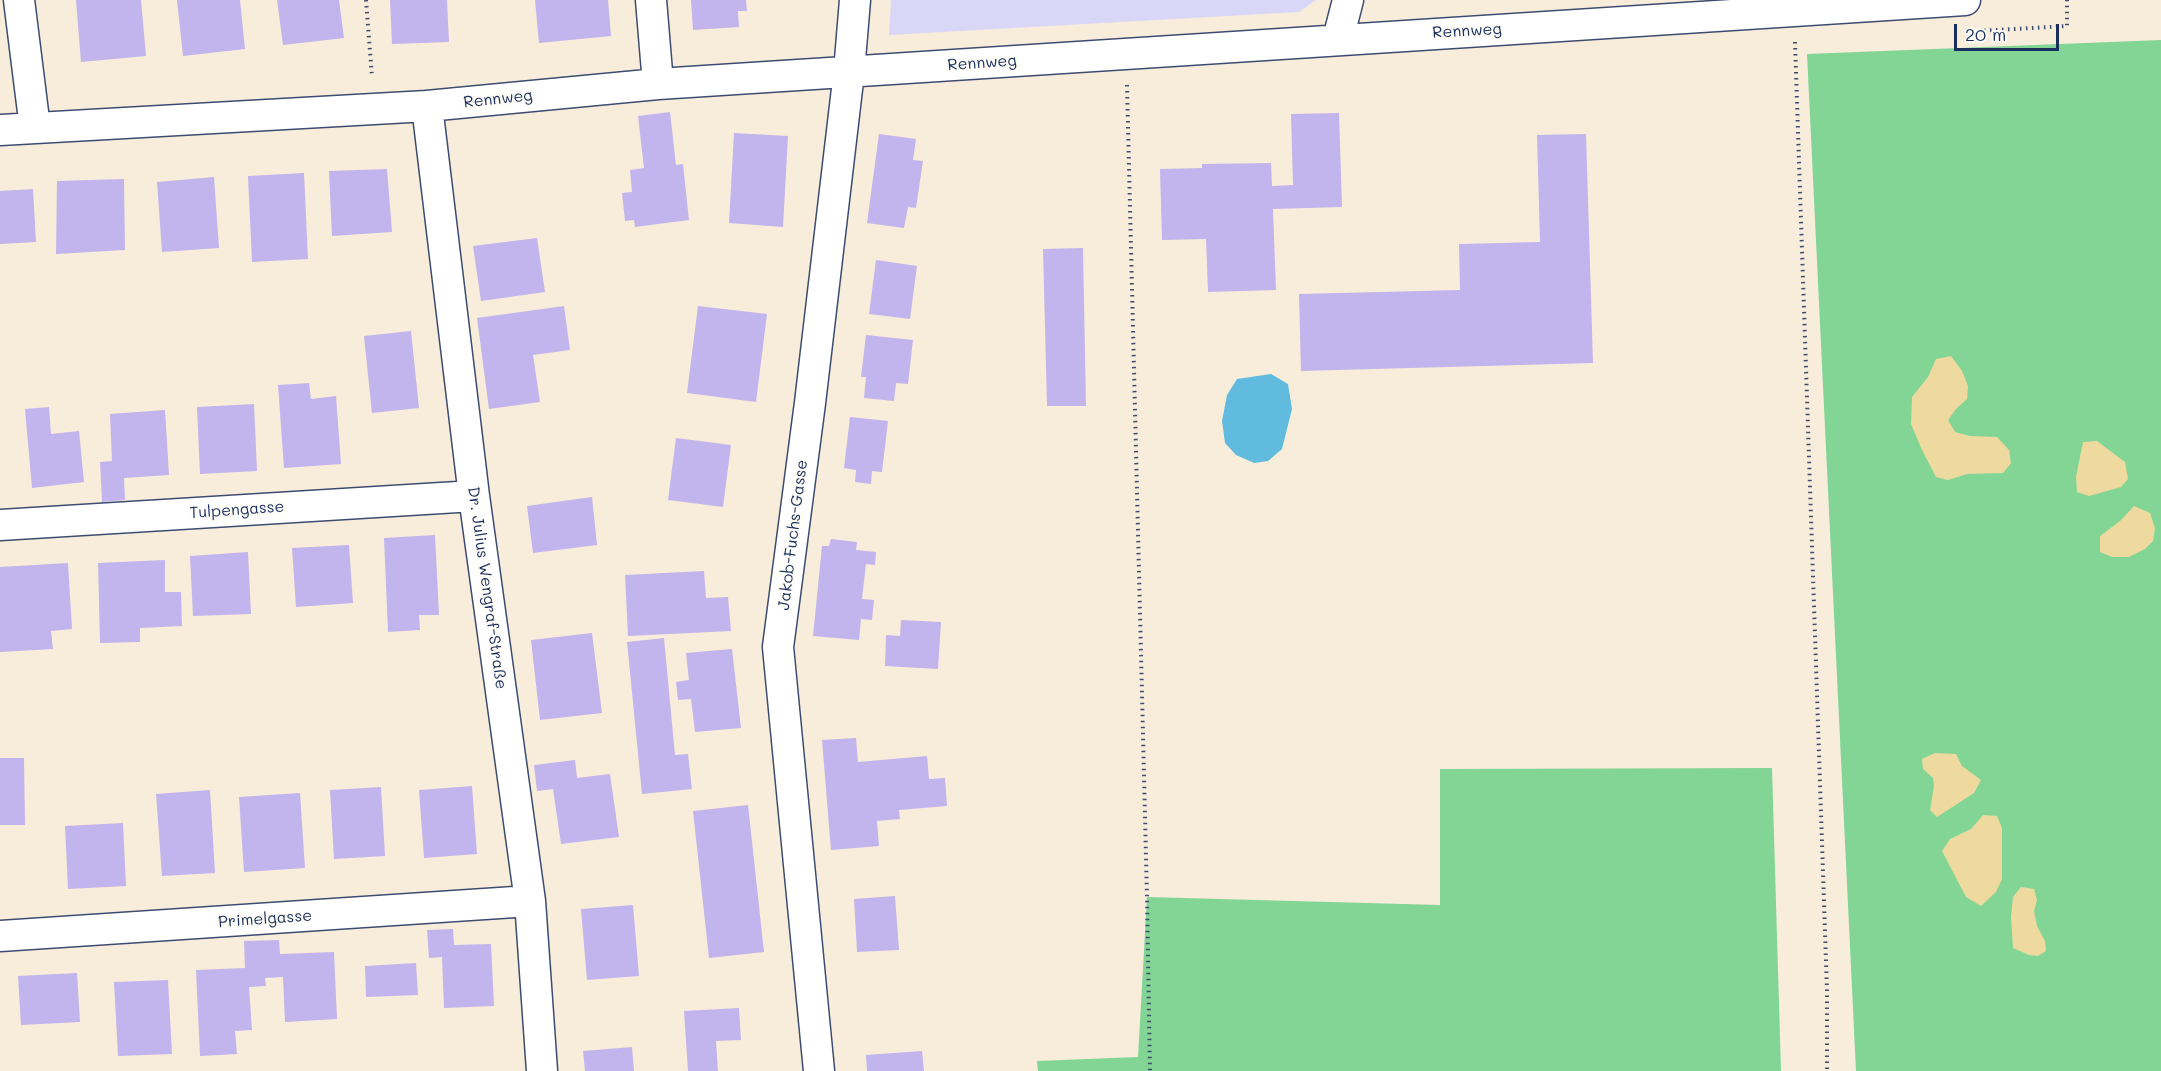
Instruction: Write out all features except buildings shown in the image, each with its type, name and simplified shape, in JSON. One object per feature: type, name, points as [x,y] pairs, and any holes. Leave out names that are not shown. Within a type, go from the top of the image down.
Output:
[{"type":"street","points":[[19,0],[35,128]]},
{"type":"street","points":[[651,0],[658,84]]},
{"type":"street","name":"Jakob-Fuchs-Gasse","points":[[819,1071],[778,647],[811,392],[849,72],[855,0]]},
{"type":"street","points":[[1338,39],[1348,0]]},
{"type":"street","name":"Rennweg","points":[[0,129],[427,106],[658,84],[1965,0]]},
{"type":"street","name":"Dr. Julius Wengraf-Straße","points":[[427,106],[474,496],[530,901],[542,1071]]},
{"type":"street","name":"Tulpengasse","points":[[0,525],[474,496]]},
{"type":"street","name":"Primelgasse","points":[[0,936],[530,901]]},
{"type":"path","points":[[366,0],[374,109]]},
{"type":"path","points":[[1794,12],[1826,968],[1827,1071]]},
{"type":"path","points":[[1126,54],[1150,1071]]},
{"type":"shaded area","points":[[891,0],[1316,0],[1299,12],[889,35]]},
{"type":"green space","points":[[2161,40],[2161,1071],[1856,1071],[1807,54]]},
{"type":"green space","points":[[1772,768],[1781,1071],[1038,1071],[1037,1061],[1138,1057],[1147,897],[1440,905],[1440,769]]},
{"type":"sand","points":[[1951,356],[1962,371],[1968,386],[1967,399],[1948,420],[1955,432],[1970,436],[1997,437],[2009,450],[2011,463],[2003,473],[1967,474],[1948,480],[1936,477],[1922,450],[1911,424],[1912,397],[1928,377],[1936,359]]},
{"type":"sand","points":[[2097,441],[2125,462],[2128,479],[2121,487],[2089,496],[2077,492],[2076,477],[2083,442]]},
{"type":"sand","points":[[2134,506],[2150,513],[2155,528],[2153,541],[2145,549],[2129,557],[2112,557],[2100,552],[2100,536],[2120,521]]},
{"type":"sand","points":[[1935,753],[1956,754],[1962,766],[1981,780],[1974,793],[1937,817],[1930,810],[1933,778],[1923,769],[1922,759]]},
{"type":"sand","points":[[1983,815],[1997,816],[2002,828],[2002,879],[1996,892],[1981,906],[1966,897],[1942,851],[1950,839],[1971,829]]},
{"type":"sand","points":[[2021,887],[2034,889],[2037,900],[2034,911],[2037,926],[2045,941],[2046,951],[2038,956],[2013,948],[2011,917],[2013,897]]},
{"type":"water","points":[[1271,374],[1288,384],[1292,409],[1282,449],[1268,461],[1254,463],[1236,455],[1225,443],[1222,421],[1227,395],[1237,379]]}]
